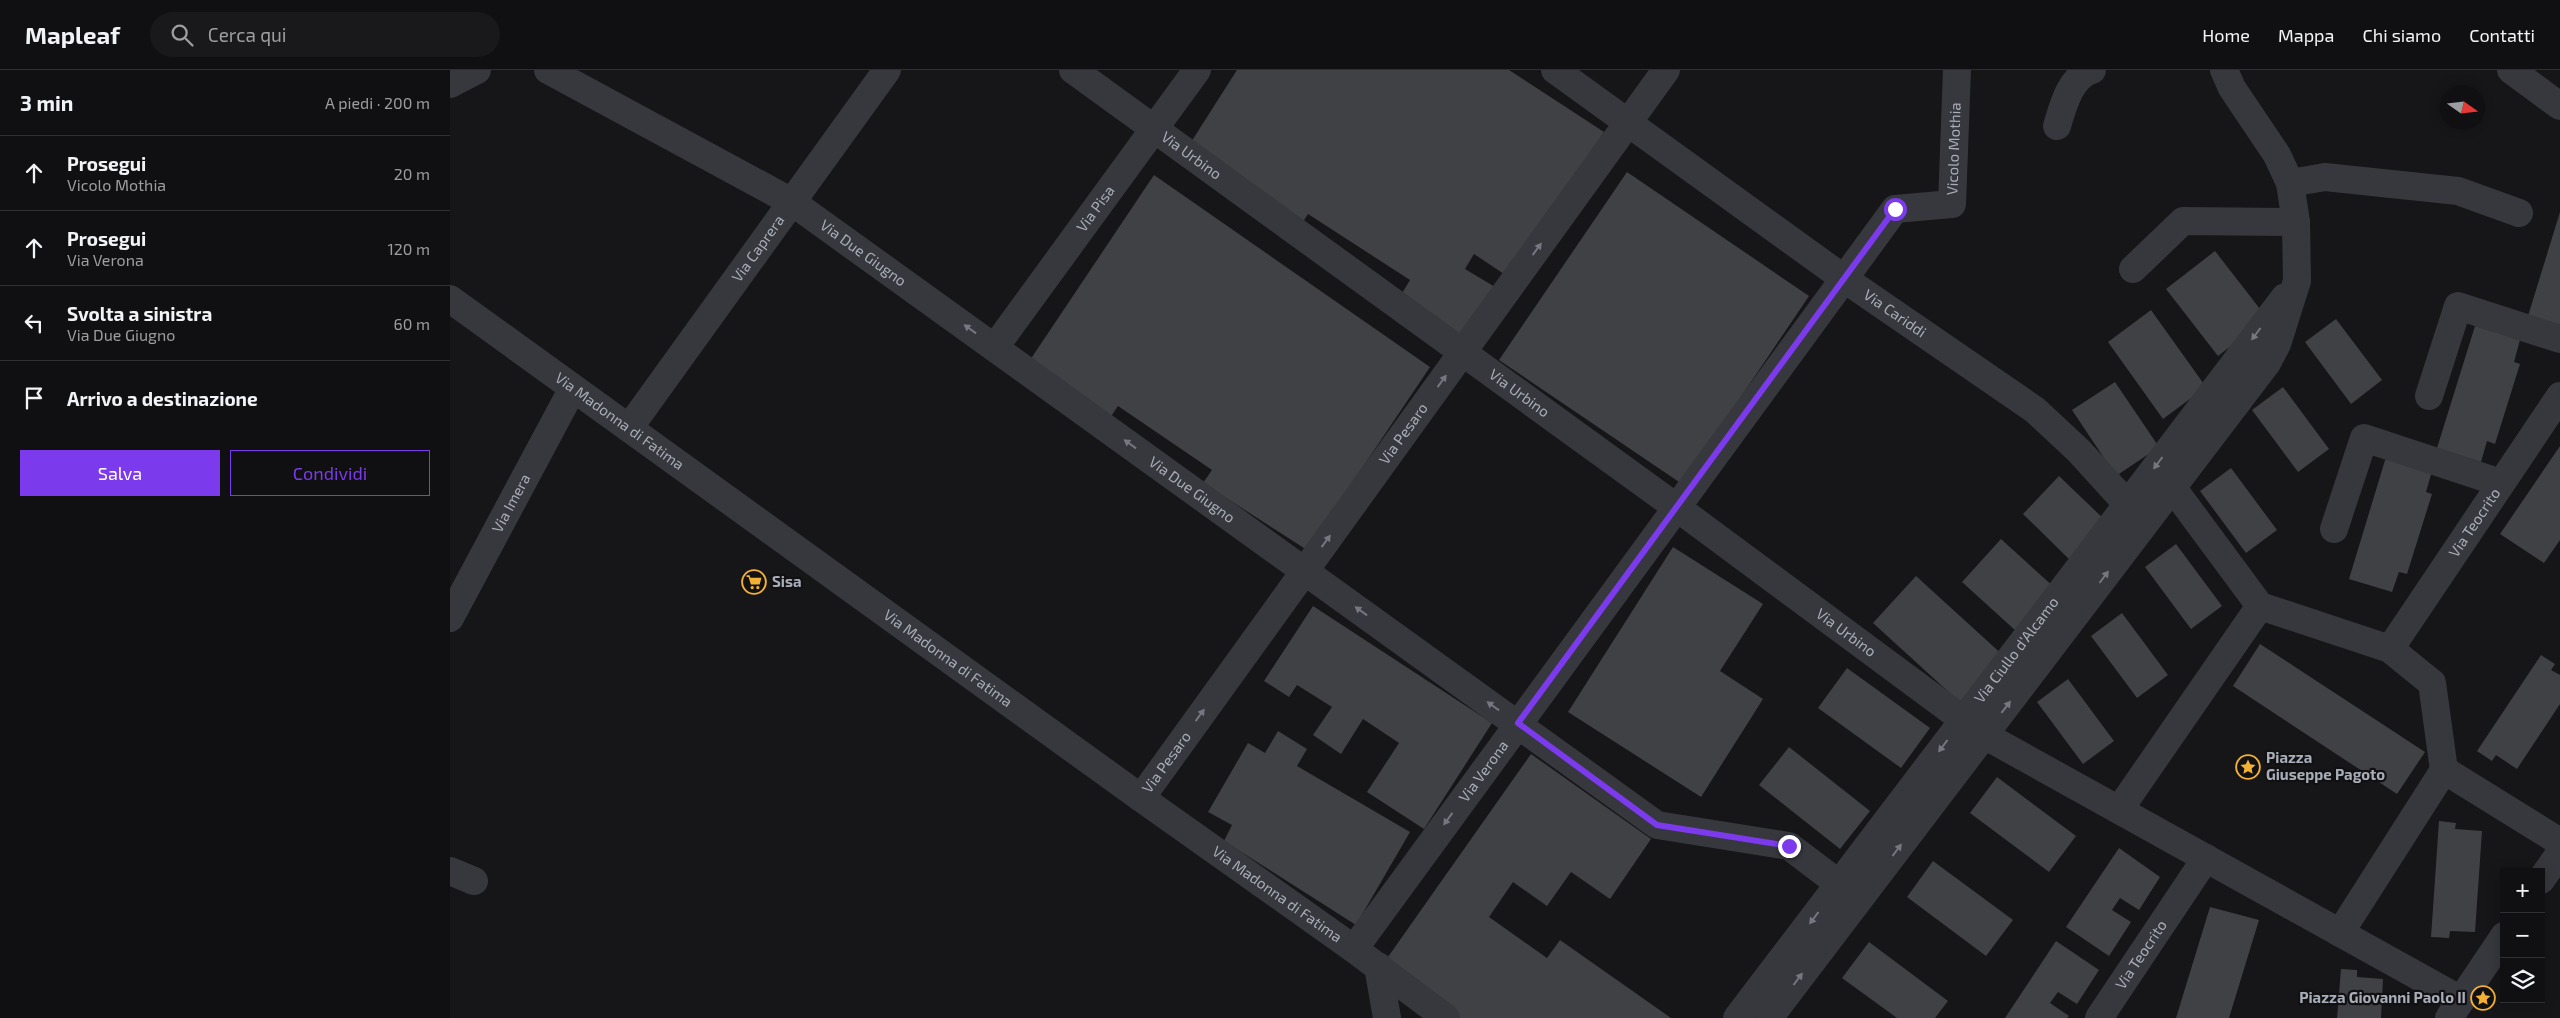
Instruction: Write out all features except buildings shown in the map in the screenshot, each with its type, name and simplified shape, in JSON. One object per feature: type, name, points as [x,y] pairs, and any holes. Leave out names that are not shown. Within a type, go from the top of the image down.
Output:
[{"type":"street","points":[[450,84],[477,70]]},
{"type":"street","name":"Via Due Giugno","points":[[548,70],[792,202],[1518,723],[1657,825],[1789,846],[1849,892]]},
{"type":"street","name":"Via Caprera","points":[[629,428],[887,70]]},
{"type":"street","name":"Via Urbino","points":[[1073,70],[1676,507],[1973,727],[2340,933],[2459,1011]]},
{"type":"street","name":"Via Pisa","points":[[995,347],[1197,70]]},
{"type":"street","name":"Via Cariddi","points":[[1555,70],[1843,278],[2035,410],[2079,450],[2136,514]]},
{"type":"street","name":"Via Pesaro","points":[[1141,798],[1666,70]]},
{"type":"street","name":"Vicolo Mothia","points":[[1843,278],[1895,209],[1952,204],[1957,70]]},
{"type":"street","points":[[2057,126],[2072,86],[2087,72],[2092,70]]},
{"type":"street","name":"Via Ciullo d'Alcamo","points":[[2136,514],[2172,488],[2267,363],[2277,344],[2297,281],[2296,222],[2290,183],[2277,155],[2232,88],[2224,70]]},
{"type":"street","points":[[2511,70],[2560,106]]},
{"type":"street","points":[[2290,183],[2325,178],[2458,190],[2519,212]]},
{"type":"street","points":[[2133,269],[2182,221],[2296,222]]},
{"type":"street","name":"Via Verona","points":[[1354,948],[1843,278]]},
{"type":"street","name":"Via Ciullo d'Alcamo","points":[[1769,1018],[1849,892],[2136,514],[2297,281]]},
{"type":"street","name":"Via Madonna di Fatima","points":[[450,299],[1141,798],[1354,948],[1446,1018]]},
{"type":"street","points":[[2429,396],[2458,306],[2560,339]]},
{"type":"street","name":"Via Imera","points":[[450,618],[573,388]]},
{"type":"street","name":"Via Teocrito","points":[[2390,649],[2560,396]]},
{"type":"street","points":[[2334,529],[2364,438],[2501,483]]},
{"type":"street","points":[[2172,488],[2260,606],[2390,649],[2432,683],[2444,770],[2340,933]]},
{"type":"street","points":[[2119,810],[2260,606]]},
{"type":"street","points":[[2444,770],[2560,842]]},
{"type":"street","points":[[2545,874],[2560,852]]},
{"type":"street","name":"Via Teocrito","points":[[2098,1018],[2206,858]]},
{"type":"street","name":"Via Ciullo d'Alcamo","points":[[1737,1018],[1849,892]]},
{"type":"street","points":[[2459,1011],[2500,943]]},
{"type":"street","points":[[1378,966],[1387,1018]]},
{"type":"place","name":"Sisa","points":[[754,582]]},
{"type":"place","name":"Piazza Giuseppe Pagoto","points":[[2248,767]]},
{"type":"place","name":"Piazza Giovanni Paolo II","points":[[2483,998]]},
{"type":"route","points":[[1789,846],[1657,825],[1518,723],[1895,209]]}]
